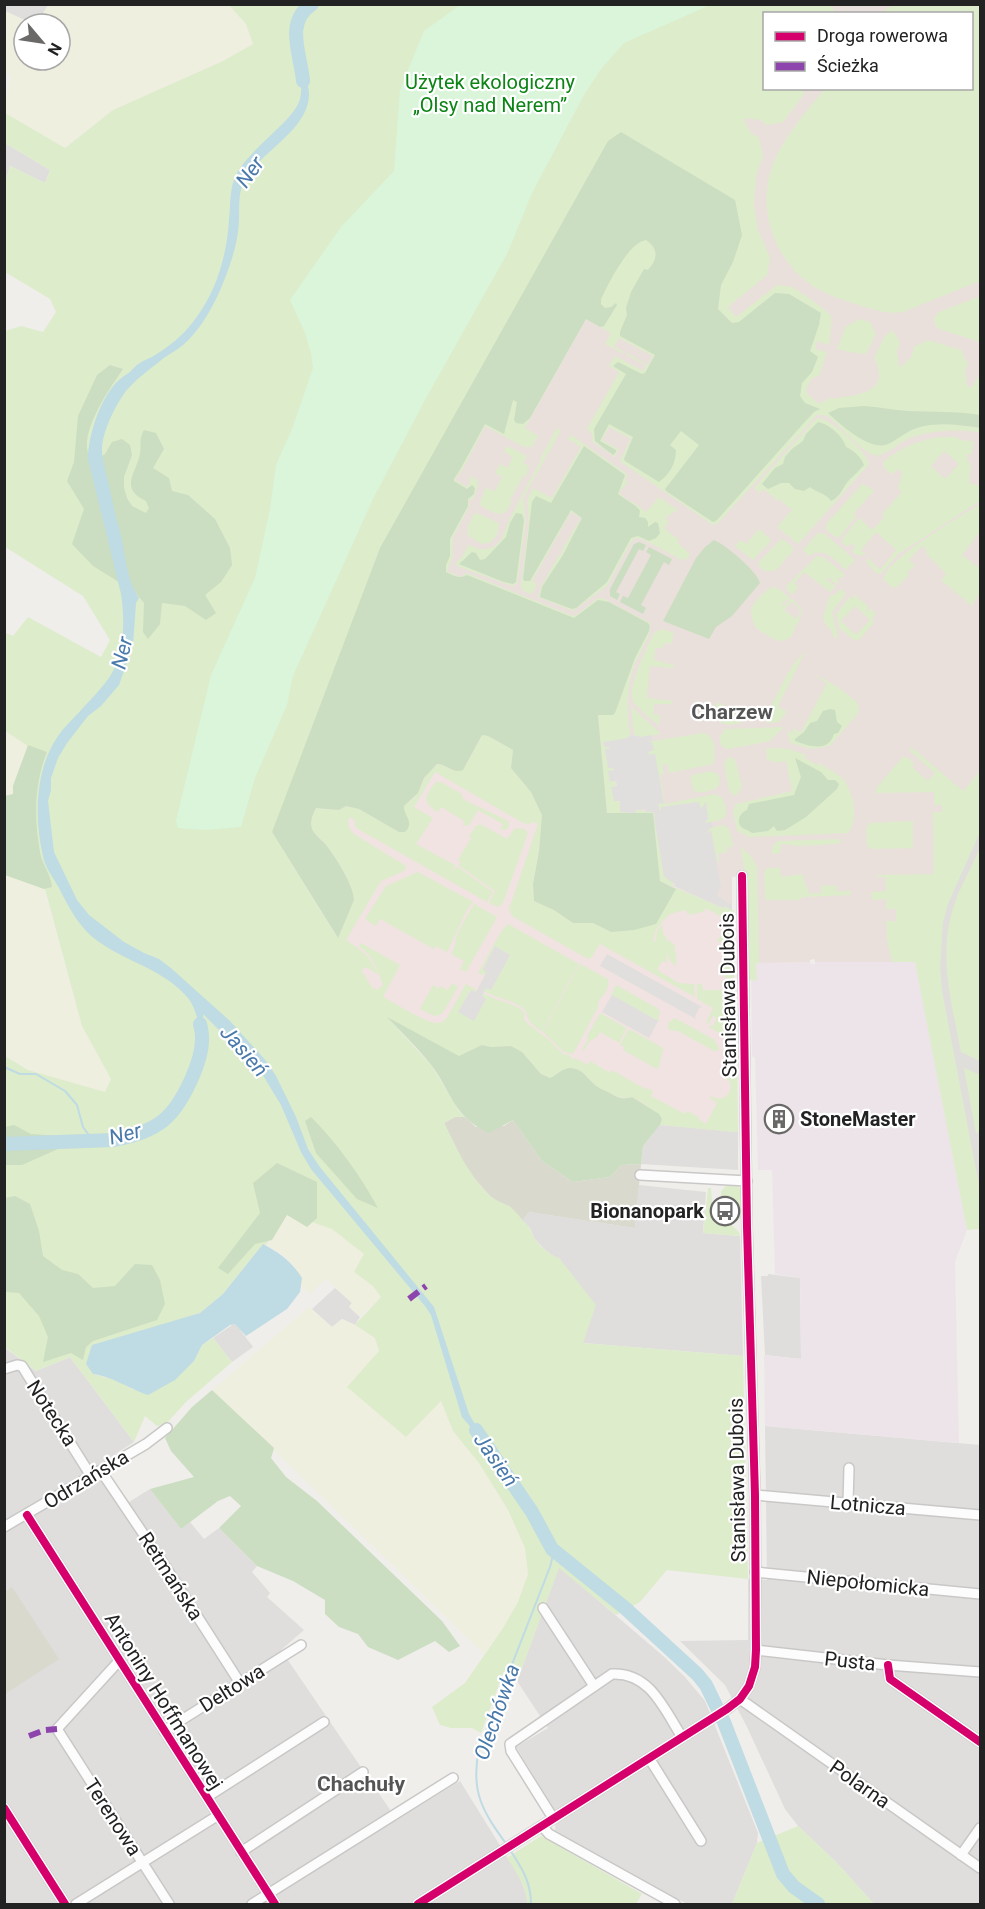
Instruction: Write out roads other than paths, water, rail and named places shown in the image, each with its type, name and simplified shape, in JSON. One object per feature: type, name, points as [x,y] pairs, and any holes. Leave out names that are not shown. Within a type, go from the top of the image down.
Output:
[{"type":"street","name":"Stanisława Dubois","points":[[418,1905],[727,1709],[740,1699],[751,1681],[756,1650],[755,1495],[742,876]]},
{"type":"street","points":[[640,1175],[747,1180]]},
{"type":"street","name":"Notecka","points":[[4,1369],[21,1366],[95,1473]]},
{"type":"street","name":"Odrzańska","points":[[4,1527],[146,1443],[166,1428]]},
{"type":"street","points":[[848,1503],[849,1468]]},
{"type":"street","name":"Retmańska","points":[[95,1473],[103,1474],[240,1683]]},
{"type":"street","name":"Lotnicza","points":[[755,1495],[981,1515]]},
{"type":"street","name":"Antoniny Hoffmanowej","points":[[27,1515],[275,1905]]},
{"type":"street","name":"Niepołomicka","points":[[755,1572],[981,1594]]},
{"type":"street","points":[[543,1608],[594,1686]]},
{"type":"street","name":"Deltowa","points":[[164,1731],[301,1645]]},
{"type":"street","name":"Pusta","points":[[756,1650],[888,1665],[981,1672]]},
{"type":"street","name":"Terenowa","points":[[119,1661],[57,1729],[169,1905]]},
{"type":"street","points":[[888,1665],[889,1677],[894,1683],[981,1742]]},
{"type":"street","points":[[553,1818],[511,1751],[510,1744],[612,1674],[631,1676],[650,1687],[682,1737]]},
{"type":"street","name":"Polarna","points":[[740,1699],[981,1868]]},
{"type":"street","points":[[207,1797],[324,1722]]},
{"type":"street","points":[[649,1758],[700,1840]]},
{"type":"street","points":[[240,1852],[363,1772]]},
{"type":"street","points":[[252,1905],[453,1778]]},
{"type":"street","points":[[4,1808],[65,1905]]},
{"type":"street","points":[[76,1905],[217,1816]]},
{"type":"street","points":[[542,1826],[549,1834],[675,1905]]},
{"type":"street","points":[[961,1855],[981,1828]]},
{"type":"water","points":[[299,58],[309,93],[307,106],[294,129],[262,159],[242,185],[235,249],[214,304],[188,340],[126,391],[104,435],[103,462],[121,533],[128,572],[139,598],[136,603],[133,645],[119,685],[101,706],[88,716],[67,743],[58,758],[51,778],[48,801],[54,852],[77,900],[89,915],[124,942],[159,959],[172,969],[230,1021],[267,1062],[296,1117],[308,1149],[319,1166],[434,1307],[469,1414],[491,1451],[462,1417],[431,1315],[311,1169],[301,1152],[281,1105],[261,1072],[203,1014],[202,1041],[194,1007],[179,988],[157,973],[110,949],[86,931],[47,868],[40,841],[38,794],[50,749],[63,729],[109,678],[121,648],[123,615],[121,594],[88,459],[90,439],[97,416],[112,387],[139,364],[176,340],[192,324],[210,296],[223,259],[234,180],[242,165],[296,107],[301,89]]},
{"type":"water","points":[[263,1244],[285,1258],[302,1278],[300,1292],[287,1309],[246,1336],[235,1324],[230,1325],[202,1345],[194,1361],[175,1380],[148,1395],[93,1374],[86,1364],[92,1345],[200,1313],[223,1294]]},
{"type":"waterway","name":"Ner","points":[[303,81],[296,29],[303,11],[312,4]]},
{"type":"waterway","name":"Ner","points":[[4,1144],[113,1140],[152,1128],[171,1113],[190,1082],[201,1047],[200,1024]]},
{"type":"waterway","points":[[4,1067],[20,1074],[36,1074],[65,1091],[77,1105],[83,1127],[93,1141]]},
{"type":"waterway","name":"Jasień","points":[[476,1430],[532,1512],[552,1549],[625,1608],[706,1685],[724,1722],[783,1874],[794,1887],[818,1904]]},
{"type":"waterway","name":"Olechówka","points":[[507,1845],[491,1822],[481,1801],[476,1778],[479,1749],[550,1567],[552,1549]]},
{"type":"waterway","name":"Olechówka","points":[[510,1850],[525,1876],[531,1904]]},
{"type":"place","name":"StoneMaster","points":[[779,1119]]},
{"type":"place","name":"Bionanopark","points":[[725,1211]]},
{"type":"district","name":"Charzew","points":[[732,712]]},
{"type":"district","name":"Chachuły","points":[[361,1784]]},
{"type":"park label","name":"Użytek ekologiczny „Olsy nad Nerem”","points":[[490,94]]}]
